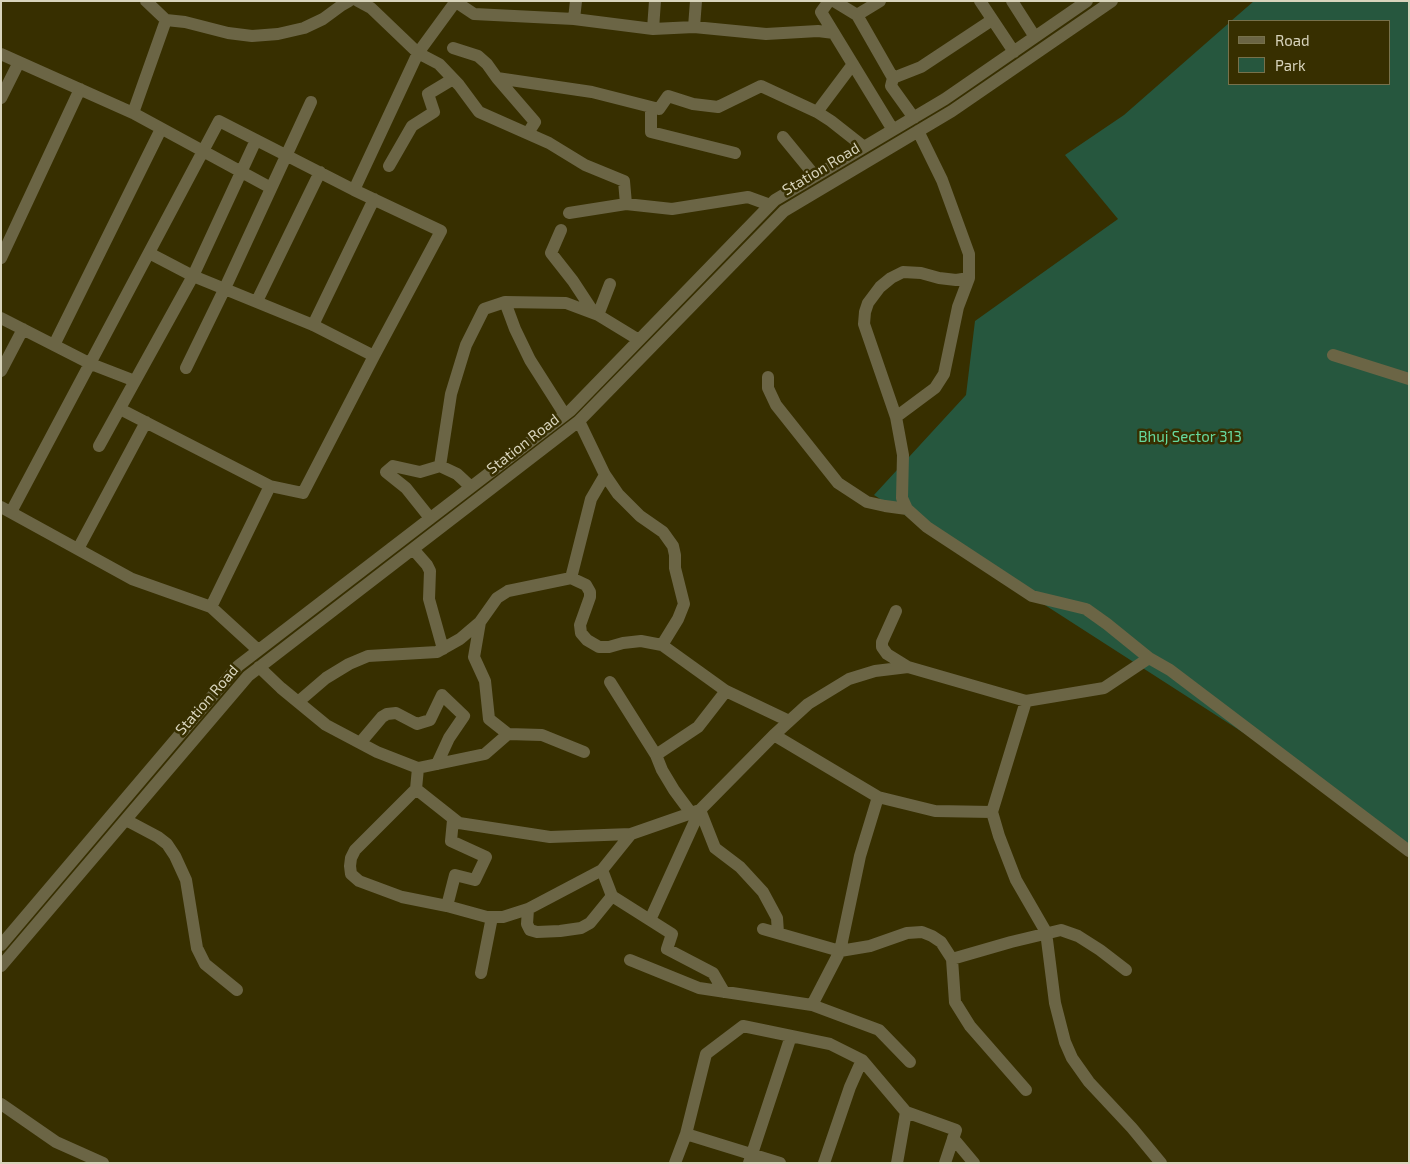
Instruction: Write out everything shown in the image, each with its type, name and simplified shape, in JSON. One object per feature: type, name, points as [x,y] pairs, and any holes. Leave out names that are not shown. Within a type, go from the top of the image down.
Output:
[{"type":"street","points":[[146,1],[166,20],[185,22],[228,33],[252,36],[278,34],[304,28],[323,19],[349,1]]},
{"type":"street","points":[[358,1],[371,8],[418,53],[439,64],[479,112],[549,142],[585,165],[624,181],[626,204]]},
{"type":"street","points":[[574,19],[576,1]]},
{"type":"street","points":[[653,29],[655,1]]},
{"type":"street","points":[[694,27],[696,1]]},
{"type":"street","points":[[829,1],[821,12],[893,130]]},
{"type":"street","points":[[834,1],[858,15],[893,78],[891,86],[914,118]]},
{"type":"street","points":[[858,15],[880,1]]},
{"type":"street","points":[[980,1],[1014,52]]},
{"type":"street","points":[[1012,1],[1035,37]]},
{"type":"street","name":"Station Road","points":[[1,945],[238,666],[565,415],[775,200],[945,99],[1087,1]]},
{"type":"street","name":"Station Road","points":[[1,966],[248,676],[579,422],[784,211],[952,111],[1112,1]]},
{"type":"street","points":[[354,190],[418,53],[456,2],[474,14],[574,19],[653,29],[694,27],[766,34],[834,33]]},
{"type":"street","points":[[133,114],[166,20]]},
{"type":"street","points":[[893,78],[921,67],[992,20]]},
{"type":"street","points":[[453,48],[478,56],[487,64],[496,78],[535,122],[528,133]]},
{"type":"street","points":[[1,54],[133,114],[271,188]]},
{"type":"street","points":[[1,98],[19,62]]},
{"type":"street","points":[[817,112],[853,64]]},
{"type":"street","points":[[496,78],[592,92],[659,109],[668,96],[693,104],[718,107],[760,86],[817,112],[864,147]]},
{"type":"street","points":[[390,166],[412,126],[434,112],[428,94],[453,79]]},
{"type":"street","points":[[1,258],[80,90]]},
{"type":"street","points":[[186,368],[311,102]]},
{"type":"street","points":[[652,107],[651,132],[735,153]]},
{"type":"street","points":[[120,409],[270,486],[303,493],[442,231],[354,190],[219,121],[91,364],[6,510],[132,579],[211,607],[258,650]]},
{"type":"street","points":[[54,345],[161,129]]},
{"type":"street","points":[[896,417],[935,388],[944,374],[958,307],[969,278],[969,254],[942,180],[918,131]]},
{"type":"street","points":[[783,137],[815,176]]},
{"type":"street","points":[[99,446],[194,276],[256,140]]},
{"type":"street","points":[[258,301],[320,172]]},
{"type":"street","points":[[569,213],[626,204],[672,209],[748,197],[770,205]]},
{"type":"street","points":[[312,325],[374,199]]},
{"type":"street","points":[[561,230],[551,253],[596,314]]},
{"type":"street","points":[[149,253],[194,276],[312,325],[374,356]]},
{"type":"street","points":[[969,278],[956,280],[921,273],[903,272],[891,278],[880,287],[868,303],[865,312],[864,324],[896,417],[903,456],[902,498],[907,509],[927,527],[1032,596],[1086,609],[1149,658],[1170,670],[1409,851]]},
{"type":"street","points":[[596,314],[610,284]]},
{"type":"street","points":[[440,466],[451,394],[466,345],[484,309],[505,302],[566,303],[596,314],[638,340]]},
{"type":"street","points":[[505,302],[515,329],[530,360],[565,415]]},
{"type":"street","points":[[1,318],[91,364],[135,381]]},
{"type":"street","points":[[1,371],[23,329]]},
{"type":"street","points":[[1333,356],[1409,379]]},
{"type":"street","points":[[768,376],[768,388],[776,405],[838,483],[867,502],[907,509]]},
{"type":"street","points":[[78,549],[146,422]]},
{"type":"street","points":[[579,422],[605,475],[627,504],[663,532],[673,546],[675,555],[674,568],[684,604],[678,619],[662,645]]},
{"type":"street","points":[[430,518],[406,488],[386,472],[393,466],[420,472],[440,466],[457,474],[471,487]]},
{"type":"street","points":[[571,578],[591,498],[605,475]]},
{"type":"street","points":[[211,607],[270,486]]},
{"type":"street","points":[[413,549],[427,565],[430,572],[431,582],[428,599],[443,649]]},
{"type":"street","points":[[298,702],[326,678],[349,664],[368,656],[437,652],[443,649],[460,639],[480,622],[497,598],[508,591],[571,578],[586,585],[590,592],[580,625],[581,633],[587,640],[599,647],[641,641],[662,645],[726,690],[789,721]]},
{"type":"street","points":[[896,610],[882,642],[882,647],[887,654],[908,667],[1026,701],[1104,688],[1149,658]]},
{"type":"street","points":[[480,622],[474,656],[485,681],[489,719],[508,734],[542,735],[584,752]]},
{"type":"street","points":[[259,667],[326,725],[377,752],[418,768],[485,754],[508,734]]},
{"type":"street","points":[[650,920],[696,812],[774,735],[808,704],[850,679],[875,671],[908,667]]},
{"type":"street","points":[[610,682],[656,755],[662,770],[674,790],[696,812],[715,848],[740,867],[763,892],[777,918],[778,933]]},
{"type":"street","points":[[656,755],[698,727],[726,690]]},
{"type":"street","points":[[360,743],[386,714],[396,713],[417,724],[430,720],[442,695],[464,716],[449,738],[437,764]]},
{"type":"street","points":[[1026,701],[992,812],[999,836],[1016,880],[1046,932],[1055,1003],[1072,1058],[1089,1082],[1132,1128],[1161,1163]]},
{"type":"street","points":[[774,735],[878,797],[935,812],[992,812]]},
{"type":"street","points":[[418,768],[416,789],[355,850],[351,858],[351,874],[359,881],[402,897],[447,906],[487,917],[503,917],[528,909],[602,870],[631,834]]},
{"type":"street","points":[[416,789],[459,823],[550,837],[631,834],[696,812]]},
{"type":"street","points":[[812,1005],[840,951],[860,856],[878,797]]},
{"type":"street","points":[[126,820],[158,837],[167,844],[175,856],[186,880],[197,948],[205,964],[237,990]]},
{"type":"street","points":[[447,906],[455,874],[475,880],[486,857],[451,841],[453,820]]},
{"type":"street","points":[[602,870],[612,896],[672,934],[667,949],[714,973],[724,992]]},
{"type":"street","points":[[528,909],[527,924],[530,930],[537,932],[581,928],[590,923],[612,896]]},
{"type":"street","points":[[481,973],[492,917]]},
{"type":"street","points":[[763,929],[840,951],[870,946],[907,933],[922,932],[932,936],[941,942],[952,959],[955,1002],[970,1026],[1026,1090]]},
{"type":"street","points":[[952,959],[1046,932],[1061,930],[1078,936],[1126,970]]},
{"type":"street","points":[[630,960],[699,988],[812,1005],[879,1030],[910,1062]]},
{"type":"street","points":[[675,1163],[686,1134],[706,1054],[743,1026],[830,1044],[862,1060],[906,1112],[956,1130],[945,1163]]},
{"type":"street","points":[[750,1158],[791,1036]]},
{"type":"street","points":[[824,1163],[850,1087],[862,1060]]},
{"type":"street","points":[[1,1104],[56,1142],[103,1163]]},
{"type":"street","points":[[897,1163],[906,1112]]},
{"type":"street","points":[[686,1134],[750,1158],[780,1163]]},
{"type":"street","points":[[953,1138],[974,1163]]},
{"type":"green space","name":"Bhuj Sector 313","points":[[1254,1],[1409,1],[1409,847],[1295,766],[874,495],[966,395],[975,321],[1118,219],[1065,155],[1124,115],[1228,24],[1228,85],[1390,85],[1390,20],[1232,20]]}]
